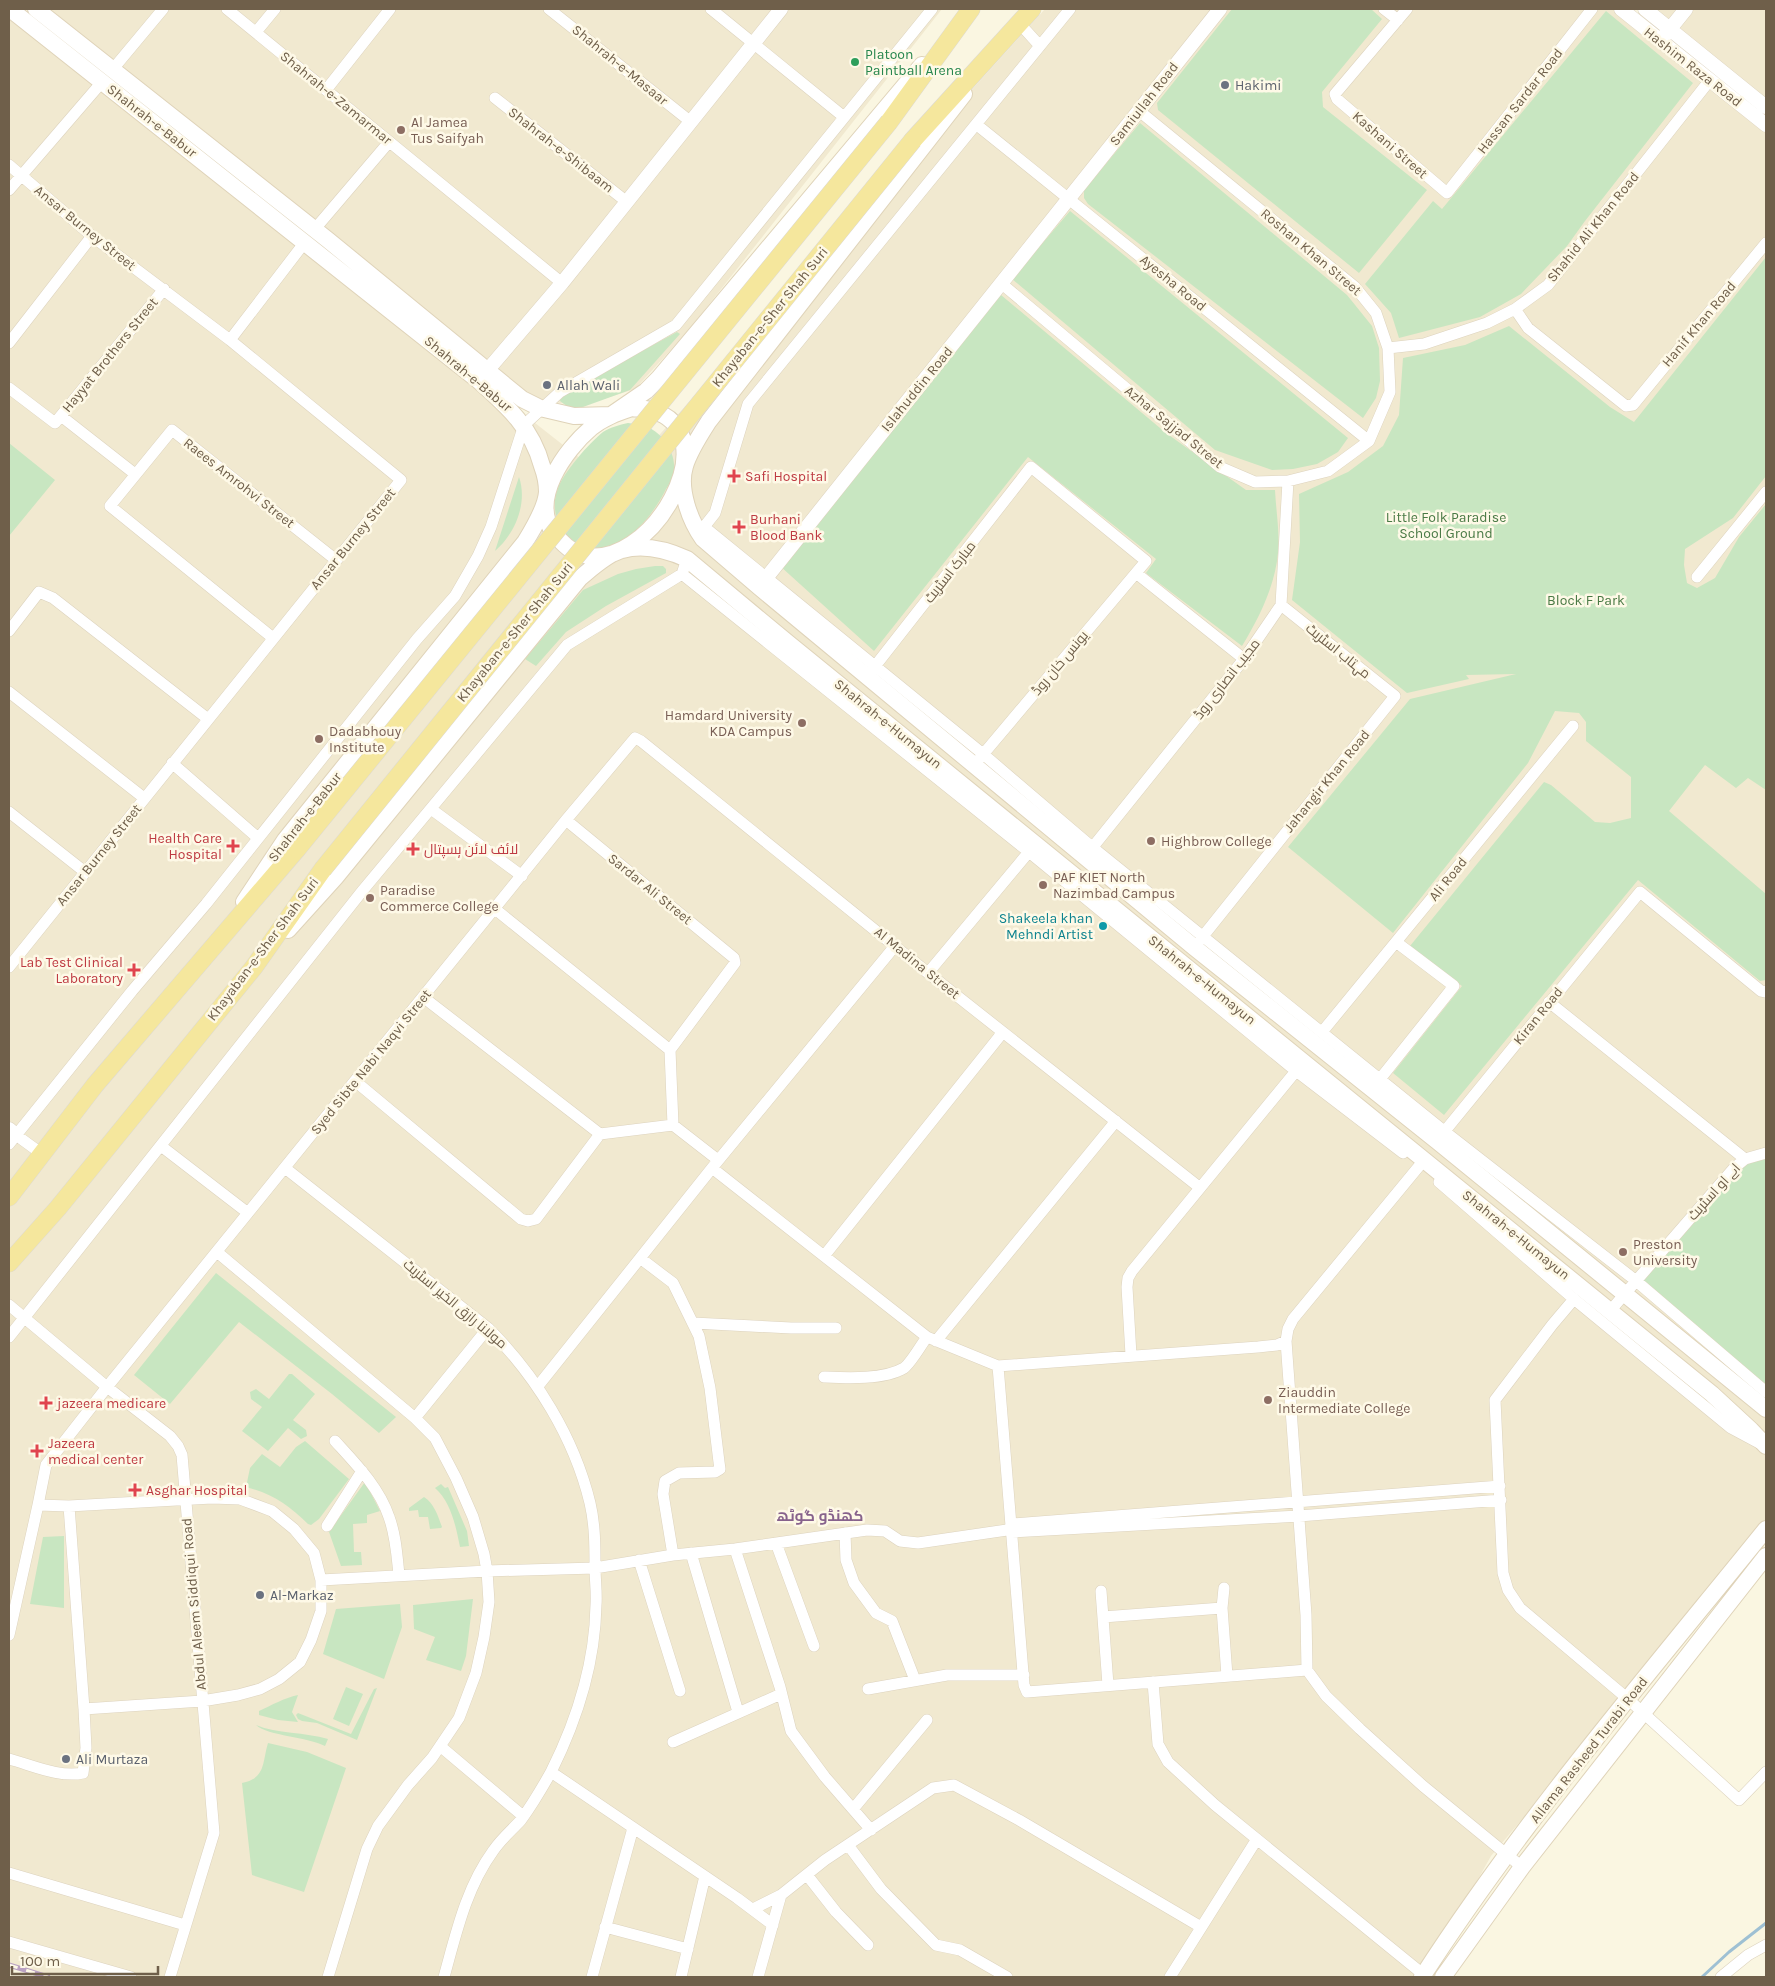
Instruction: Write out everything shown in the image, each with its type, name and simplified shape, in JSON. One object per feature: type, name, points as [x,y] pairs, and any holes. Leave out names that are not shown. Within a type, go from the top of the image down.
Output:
[{"type":"main road","name":"Shahrah-e-Babur","points":[[10,9],[108,76],[483,376],[540,408],[574,416],[611,415]]},
{"type":"main road","name":"Shahrah-e-Babur","points":[[36,9],[108,76]]},
{"type":"main road","points":[[9,1197],[95,1084],[297,849],[890,122],[970,9]]},
{"type":"main road","points":[[621,550],[598,557],[579,554],[562,544],[550,528],[546,513],[547,493],[556,470],[572,447],[591,428],[646,391],[659,378],[970,9]]},
{"type":"main road","name":"Khayaban-e-Sher Shah Suri","points":[[9,1263],[58,1208],[254,967],[323,869],[913,140],[1032,9]]},
{"type":"main road","points":[[254,967],[335,878],[580,578],[598,564],[642,537],[661,516],[676,492],[684,467],[709,421],[1016,28]]},
{"type":"main road","name":"Shahrah-e-Babur","points":[[218,940],[285,840],[525,542],[537,522],[547,493],[540,456],[524,425],[483,376]]},
{"type":"main road","points":[[611,415],[632,408],[651,410],[670,419],[681,434],[685,449],[684,467]]},
{"type":"main road","name":"Shahrah-e-Humayun","points":[[684,467],[686,504],[691,520],[702,533],[1199,942],[1441,1136],[1625,1294],[1766,1410]]},
{"type":"main road","points":[[684,566],[702,533]]},
{"type":"main road","name":"Shahrah-e-Humayun","points":[[621,550],[655,549],[671,552],[684,566],[851,694],[1032,848],[1712,1394],[1752,1430],[1766,1447]]},
{"type":"main road","points":[[851,694],[872,671]]},
{"type":"main road","name":"Allama Rasheed Turabi Road","points":[[1423,1976],[1507,1855],[1628,1699],[1766,1529]]},
{"type":"main road","name":"Allama Rasheed Turabi Road","points":[[1443,1977],[1522,1867],[1766,1556]]},
{"type":"main road","points":[[1448,1940],[1463,1950]]},
{"type":"street","points":[[9,190],[164,9]]},
{"type":"street","name":"Shahrah-e-Zamarmar","points":[[227,9],[562,282]]},
{"type":"street","points":[[256,32],[275,9]]},
{"type":"street","points":[[326,90],[390,9]]},
{"type":"street","name":"Shahrah-e-Masaar","points":[[550,9],[691,122]]},
{"type":"street","points":[[711,9],[844,117]]},
{"type":"street","points":[[483,376],[627,202],[780,9]]},
{"type":"street","points":[[42,1154],[11,1136],[206,904],[417,639],[455,596],[478,556],[491,527],[524,425],[540,408],[560,392],[676,325],[932,9]]},
{"type":"street","points":[[702,533],[715,513],[748,404],[1070,9]]},
{"type":"street","name":"Samiullah Road","points":[[1069,200],[1138,110],[1220,9]]},
{"type":"street","points":[[1384,9],[1398,20],[1408,9]]},
{"type":"street","name":"Hassan Sardar Road","points":[[1447,193],[1592,9]]},
{"type":"street","name":"Hashim Raza Road","points":[[1621,9],[1766,125]]},
{"type":"street","name":"Hashim Raza Road","points":[[1645,9],[1766,107]]},
{"type":"street","points":[[1660,41],[1686,9]]},
{"type":"street","name":"Kashani Street","points":[[1398,20],[1335,94],[1337,99],[1447,193]]},
{"type":"street","points":[[1016,28],[1040,46]]},
{"type":"street","name":"Shahid Ali Khan Road","points":[[1388,348],[1424,344],[1487,323],[1515,309],[1548,285],[1710,80]]},
{"type":"street","name":"Shahrah-e-Shibaam","points":[[495,98],[627,202]]},
{"type":"street","name":"Roshan Khan Street","points":[[1138,110],[1355,287],[1376,313],[1388,348],[1390,392],[1369,441]]},
{"type":"street","name":"Ayesha Road","points":[[977,125],[1369,441]]},
{"type":"street","points":[[230,340],[310,236],[389,142]]},
{"type":"street","name":"Ansar Burney Street","points":[[9,165],[92,236],[230,340],[401,480],[9,967]]},
{"type":"street","name":"Islahuddin Road","points":[[762,583],[1069,200]]},
{"type":"street","points":[[9,342],[92,236]]},
{"type":"street","name":"Hanif Khan Road","points":[[1515,309],[1528,328],[1626,406],[1633,405],[1766,243]]},
{"type":"street","name":"Azhar Sajjad Street","points":[[1002,284],[1220,467],[1255,482],[1288,481],[1328,471],[1369,441]]},
{"type":"street","name":"Hayyat Brothers Street","points":[[9,388],[55,423],[164,289]]},
{"type":"street","points":[[61,416],[135,474]]},
{"type":"street","name":"Raees Amrohvi Street","points":[[273,638],[110,506],[135,474],[172,430],[336,560]]},
{"type":"street","name":"یونس خان روڈ","points":[[979,760],[1146,562],[1031,467]]},
{"type":"street","name":"مبارک اسٹریٹ","points":[[872,671],[1031,467]]},
{"type":"street","points":[[1281,605],[1288,481]]},
{"type":"street","points":[[1697,577],[1766,492]]},
{"type":"street","points":[[9,1337],[363,890],[567,645],[684,566],[1032,848],[1296,1071],[1420,1165],[1574,1299],[1731,1428],[1766,1447]]},
{"type":"street","points":[[1136,573],[1244,659]]},
{"type":"street","points":[[9,631],[39,592],[53,598],[208,719]]},
{"type":"street","name":"مجیب انصاری روڈ","points":[[1088,851],[1244,659],[1281,605]]},
{"type":"street","name":"مہتاب اسٹریٹ","points":[[1281,605],[1395,696]]},
{"type":"street","points":[[9,692],[144,798]]},
{"type":"street","name":"Jahangir Khan Road","points":[[1199,942],[1395,696]]},
{"type":"street","name":"Ali Road","points":[[1322,1032],[1573,726]]},
{"type":"street","name":"Syed Sibte Nabi Naqvi Street","points":[[9,1635],[46,1465],[216,1252],[566,820],[635,738]]},
{"type":"street","name":"Al Madina Street","points":[[635,738],[733,814],[928,973],[1199,1187]]},
{"type":"street","points":[[172,763],[258,838]]},
{"type":"street","points":[[431,810],[522,876]]},
{"type":"street","points":[[9,812],[85,872]]},
{"type":"street","name":"Sardar Ali Street","points":[[566,820],[734,958],[735,963],[670,1050]]},
{"type":"street","points":[[928,973],[1032,848]]},
{"type":"street","name":"Kiran Road","points":[[1441,1136],[1640,892],[1761,991],[1766,992]]},
{"type":"street","points":[[495,909],[670,1050],[673,1125],[715,1164],[824,1256],[932,1339],[998,1366],[1258,1347],[1286,1341]]},
{"type":"street","points":[[1199,942],[1322,1032],[1380,1079],[1441,1136],[1635,1280],[1766,1392]]},
{"type":"street","points":[[1380,1079],[1454,986],[1396,942]]},
{"type":"street","points":[[538,1386],[715,1164],[895,946]]},
{"type":"street","points":[[423,997],[600,1134],[673,1125]]},
{"type":"street","points":[[1549,1002],[1745,1159],[1766,1153]]},
{"type":"street","points":[[824,1256],[1003,1032]]},
{"type":"street","points":[[1131,1355],[1128,1278],[1199,1187],[1296,1071]]},
{"type":"street","points":[[355,1081],[521,1218],[528,1221],[536,1218],[600,1134]]},
{"type":"street","points":[[824,1377],[859,1379],[886,1374],[904,1368],[932,1339],[1116,1121]]},
{"type":"street","points":[[161,1146],[248,1213]]},
{"type":"street","name":"اے او اسٹریٹ","points":[[1610,1311],[1734,1168],[1745,1159]]},
{"type":"street","points":[[1420,1165],[1293,1320],[1288,1330],[1286,1341],[1306,1615],[1307,1670],[1326,1696],[1360,1730],[1423,1786],[1522,1867]]},
{"type":"street","name":"مولانا رازق الخیر اسٹریٹ","points":[[285,1168],[488,1328],[510,1350],[538,1386],[562,1429],[578,1465],[590,1503],[595,1537],[596,1605],[592,1656],[581,1697],[568,1734],[551,1772],[523,1816],[493,1850],[472,1888],[463,1910],[444,1977]]},
{"type":"street","points":[[216,1252],[414,1418],[435,1438],[456,1478],[473,1517],[487,1571],[489,1602],[484,1637],[476,1673],[459,1718],[440,1746],[378,1826],[367,1849],[328,1977]]},
{"type":"street","points":[[640,1258],[674,1283],[699,1336],[710,1388],[720,1469],[715,1472],[679,1472],[665,1481],[663,1494],[674,1555]]},
{"type":"street","points":[[1574,1299],[1495,1400],[1503,1573],[1508,1590],[1526,1614],[1628,1699],[1739,1800],[1766,1773]]},
{"type":"street","name":"Abdul Aleem Siddiqui Road","points":[[9,1305],[107,1387],[170,1436],[182,1455],[214,1832],[170,1977]]},
{"type":"street","points":[[693,1323],[791,1328],[836,1328]]},
{"type":"street","points":[[414,1418],[488,1328]]},
{"type":"street","points":[[998,1366],[1010,1529],[1024,1685],[1027,1692],[1307,1670]]},
{"type":"street","points":[[335,1441],[362,1471],[380,1497],[389,1516],[394,1534],[399,1575]]},
{"type":"street","points":[[327,1526],[362,1471]]},
{"type":"street","points":[[321,1580],[487,1571],[595,1568],[674,1555],[735,1549],[867,1530],[885,1531],[900,1542],[918,1543],[1010,1529],[1298,1502],[1500,1486]]},
{"type":"street","points":[[38,1505],[69,1506],[186,1499],[240,1499],[272,1511],[294,1530],[314,1553],[321,1580],[321,1611],[311,1640],[300,1662],[279,1679],[238,1695],[202,1701],[84,1709]]},
{"type":"street","points":[[1010,1529],[1299,1516],[1501,1500]]},
{"type":"street","points":[[9,1758],[62,1774],[83,1774],[86,1748],[84,1709],[69,1506]]},
{"type":"street","points":[[845,1532],[846,1560],[854,1583],[876,1613],[892,1621],[914,1680]]},
{"type":"street","points":[[776,1543],[814,1646]]},
{"type":"street","points":[[735,1549],[791,1731],[825,1777],[854,1808],[871,1830]]},
{"type":"street","points":[[691,1553],[738,1712]]},
{"type":"street","points":[[639,1560],[680,1691]]},
{"type":"street","points":[[1224,1588],[1222,1608],[1227,1676]]},
{"type":"street","points":[[1101,1591],[1108,1685]]},
{"type":"street","points":[[1103,1618],[1222,1608]]},
{"type":"street","points":[[868,1689],[947,1675],[1024,1675]]},
{"type":"street","points":[[1153,1682],[1158,1744],[1168,1762],[1257,1839],[1423,1976]]},
{"type":"street","points":[[674,1742],[781,1694]]},
{"type":"street","points":[[854,1808],[927,1720]]},
{"type":"street","points":[[440,1746],[523,1816]]},
{"type":"street","points":[[551,1772],[706,1876],[773,1925]]},
{"type":"street","points":[[752,1909],[781,1895],[848,1845],[933,1788],[954,1785],[1019,1820],[1201,1928]]},
{"type":"street","points":[[592,1977],[634,1828]]},
{"type":"street","points":[[1170,1977],[1257,1839]]},
{"type":"street","points":[[848,1845],[881,1889],[936,1945],[960,1950],[1007,1977]]},
{"type":"street","points":[[9,1873],[185,1925]]},
{"type":"street","points":[[807,1875],[836,1912],[868,1945]]},
{"type":"street","points":[[681,1977],[706,1876]]},
{"type":"street","points":[[758,1977],[781,1895]]},
{"type":"street","points":[[606,1926],[688,1948]]},
{"type":"street","points":[[9,1942],[131,1977]]},
{"type":"street","points":[[1721,1977],[1748,1955],[1766,1945]]},
{"type":"shaded area","points":[[48,9],[942,9],[688,331],[635,389],[581,406],[532,399]]},
{"type":"shaded area","points":[[1045,9],[1621,9],[1766,126],[1766,1530],[1491,1856],[1423,1977],[56,1977],[9,1963],[9,10],[614,485]]},
{"type":"shaded area","points":[[1648,9],[1766,9],[1766,105]]},
{"type":"green space","points":[[1232,9],[1371,9],[1382,19],[1322,92],[1323,107],[1427,190],[1359,273],[1158,110],[1157,103]]},
{"type":"green space","points":[[1606,11],[1693,83],[1567,246],[1521,294],[1480,317],[1399,338],[1391,313],[1365,284],[1433,201],[1442,209]]},
{"type":"green space","points":[[1140,123],[1347,295],[1372,326],[1379,348],[1380,381],[1376,398],[1363,418],[1088,204],[1084,198],[1084,190]]},
{"type":"green space","points":[[1070,211],[1348,438],[1338,452],[1317,464],[1293,469],[1272,470],[1215,450],[1012,279]]},
{"type":"green space","points":[[1766,257],[1766,476],[1733,518],[1685,549],[1684,565],[1687,583],[1697,588],[1715,578],[1739,537],[1766,504],[1766,790],[1748,778],[1736,788],[1705,765],[1669,811],[1766,894],[1766,980],[1760,981],[1638,880],[1444,1115],[1393,1073],[1462,986],[1410,946],[1544,782],[1551,785],[1595,822],[1610,823],[1631,818],[1631,777],[1586,741],[1586,722],[1579,713],[1555,711],[1528,763],[1393,933],[1288,847],[1410,699],[1516,674],[1466,675],[1469,679],[1407,693],[1292,600],[1300,542],[1299,494],[1348,472],[1383,446],[1399,415],[1403,358],[1465,345],[1509,326],[1610,407],[1634,422]]},
{"type":"green space","points":[[1001,295],[1166,433],[1246,490],[1275,490],[1279,538],[1274,578],[1265,601],[1242,646],[1146,573],[1156,559],[1028,457],[874,651],[780,566]]},
{"type":"green space","points":[[677,332],[680,334],[630,390],[583,407],[568,407],[560,401],[561,395]]},
{"type":"green space","points":[[628,423],[647,427],[663,439],[673,457],[673,477],[648,517],[628,537],[616,544],[603,548],[589,547],[575,542],[569,538],[560,526],[555,511],[556,495],[561,481],[578,458],[603,432],[615,426]]},
{"type":"green space","points":[[9,443],[55,480],[9,536]]},
{"type":"green space","points":[[519,477],[522,497],[518,517],[508,536],[495,551]]},
{"type":"green space","points":[[663,566],[666,569],[666,573],[606,606],[566,632],[536,666],[525,659],[583,590],[618,574]]},
{"type":"green space","points":[[1766,1155],[1766,1390],[1635,1280],[1745,1159]]},
{"type":"green space","points":[[216,1273],[396,1417],[379,1433],[239,1322],[170,1404],[134,1375]]},
{"type":"green space","points":[[289,1374],[292,1374],[315,1394],[293,1420],[306,1430],[307,1436],[301,1439],[288,1428],[268,1451],[242,1431],[262,1407],[251,1399],[250,1392],[256,1389],[269,1399]]},
{"type":"green space","points":[[305,1441],[349,1479],[319,1519],[311,1525],[280,1501],[246,1487],[250,1468],[262,1454],[280,1467],[296,1447]]},
{"type":"green space","points":[[365,1482],[380,1511],[367,1515],[367,1523],[353,1524],[354,1552],[361,1552],[362,1565],[341,1566],[329,1532]]},
{"type":"green space","points":[[441,1484],[445,1488],[448,1487],[467,1531],[469,1546],[460,1547],[455,1523],[449,1508],[435,1488]]},
{"type":"green space","points":[[424,1497],[435,1510],[441,1528],[430,1529],[428,1517],[419,1517],[418,1510],[409,1511],[409,1508]]},
{"type":"green space","points":[[64,1536],[64,1608],[30,1604],[43,1537]]},
{"type":"green space","points":[[473,1599],[466,1656],[461,1671],[426,1660],[435,1637],[414,1629],[413,1605]]},
{"type":"green space","points":[[400,1604],[402,1627],[384,1679],[323,1654],[336,1609]]},
{"type":"green space","points":[[346,1687],[363,1694],[349,1726],[333,1719]]},
{"type":"green space","points":[[377,1688],[357,1740],[317,1723],[302,1721],[296,1715],[298,1713],[351,1734],[374,1689]]},
{"type":"green space","points":[[298,1695],[292,1712],[298,1722],[278,1720],[259,1715],[259,1711]]},
{"type":"green space","points":[[256,1725],[273,1730],[328,1739],[325,1746],[309,1740],[269,1732]]},
{"type":"green space","points":[[268,1743],[307,1752],[346,1768],[304,1892],[252,1875],[242,1783],[250,1781],[262,1769]]},
{"type":"waterway","points":[[1702,1977],[1729,1952],[1766,1923]]},
{"type":"railway","points":[[9,1965],[48,1977]]},
{"type":"place","name":"Platoon Paintball Arena","points":[[855,62]]},
{"type":"place","name":"Hakimi","points":[[1225,85]]},
{"type":"place","name":"Al Jamea Tus Saifyah","points":[[401,130]]},
{"type":"place","name":"Allah Wali","points":[[547,385]]},
{"type":"place","name":"Safi Hospital","points":[[734,476]]},
{"type":"place","name":"Burhani Blood Bank","points":[[739,527]]},
{"type":"place","name":"Hamdard University KDA Campus","points":[[802,723]]},
{"type":"place","name":"Dadabhouy Institute","points":[[319,739]]},
{"type":"place","name":"Highbrow College","points":[[1151,841]]},
{"type":"place","name":"Health Care Hospital","points":[[233,846]]},
{"type":"place","name":"لائف لائن ہسپتال","points":[[413,849]]},
{"type":"place","name":"PAF KIET North Nazimbad Campus","points":[[1043,885]]},
{"type":"place","name":"Paradise Commerce College","points":[[370,898]]},
{"type":"place","name":"Shakeela khan Mehndi Artist","points":[[1103,926]]},
{"type":"place","name":"Lab Test Clinical Laboratory","points":[[134,970]]},
{"type":"place","name":"Preston University","points":[[1623,1252]]},
{"type":"place","name":"Ziauddin Intermediate College","points":[[1268,1400]]},
{"type":"place","name":"jazeera medicare","points":[[46,1403]]},
{"type":"place","name":"Jazeera medical center","points":[[37,1451]]},
{"type":"place","name":"Asghar Hospital","points":[[135,1490]]},
{"type":"place","name":"Al-Markaz","points":[[260,1595]]},
{"type":"place","name":"Ali Murtaza","points":[[66,1759]]},
{"type":"district","name":"کھنڈو گوٹھ","points":[[820,1516]]},
{"type":"park label","name":"Little Folk Paradise School Ground","points":[[1446,526]]},
{"type":"park label","name":"Block F Park","points":[[1586,600]]}]
